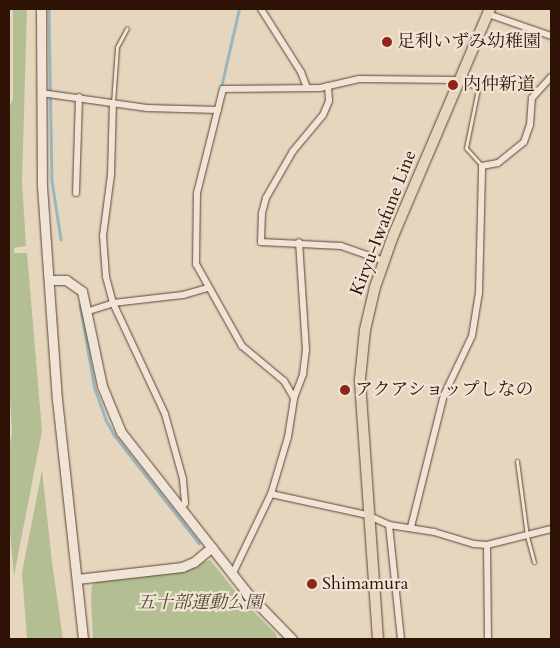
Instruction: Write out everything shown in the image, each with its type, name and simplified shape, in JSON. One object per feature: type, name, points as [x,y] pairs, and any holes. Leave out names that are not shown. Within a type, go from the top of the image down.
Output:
[{"type":"main road","name":"Kiryu-Iwafune Line","points":[[378,639],[361,362],[370,308],[384,261],[489,11]]},
{"type":"street","points":[[42,9],[40,93],[49,280],[57,400],[84,639]]},
{"type":"street","points":[[260,9],[301,72],[307,88]]},
{"type":"street","points":[[489,11],[551,36]]},
{"type":"street","points":[[411,527],[444,394],[472,336],[479,293],[482,166],[498,163],[524,142],[530,125],[532,98],[551,77]]},
{"type":"street","points":[[294,398],[284,381],[242,346],[207,288],[196,264],[195,214],[201,172],[223,89],[307,88],[328,86],[359,79],[459,80]]},
{"type":"street","points":[[328,86],[326,110],[285,164],[266,198],[262,213],[262,242],[299,242],[341,246],[384,261]]},
{"type":"street","points":[[40,93],[79,97],[113,104],[218,110]]},
{"type":"street","points":[[76,193],[79,97]]},
{"type":"street","points":[[113,104],[111,174],[103,236],[106,277],[113,303],[165,414],[183,479],[185,503],[182,508]]},
{"type":"street","points":[[232,575],[271,494],[288,437],[294,398],[305,363],[299,242]]},
{"type":"street","points":[[49,280],[76,284],[82,291],[89,311],[102,386],[114,421],[232,575],[289,638]]},
{"type":"street","points":[[89,311],[113,303],[183,294],[207,288]]},
{"type":"street","points":[[271,494],[372,518],[390,525],[411,527],[487,545],[551,530]]},
{"type":"street","points":[[390,525],[401,639]]},
{"type":"street","points":[[487,545],[488,639]]},
{"type":"street","points":[[77,579],[182,567],[194,562],[212,547]]},
{"type":"lane","points":[[113,104],[117,47],[127,28]]},
{"type":"lane","points":[[459,80],[477,86],[478,89],[466,148],[482,166]]},
{"type":"lane","points":[[517,461],[527,536],[534,562]]},
{"type":"green space","points":[[13,9],[27,9],[22,182],[26,246],[14,248],[14,253],[27,253],[42,431],[14,576],[9,520],[9,448],[12,433],[9,383],[9,108],[13,99]]},
{"type":"green space","points":[[42,470],[63,639],[27,639],[22,573]]},
{"type":"green space","name":"五十部運動公園","points":[[210,560],[244,602],[276,634],[277,639],[93,639],[91,599],[92,586],[96,582],[175,572]]},
{"type":"waterway","points":[[49,9],[52,181],[61,239]]},
{"type":"waterway","points":[[221,87],[239,9]]},
{"type":"waterway","points":[[80,305],[95,389],[106,420],[115,436],[199,543]]},
{"type":"place","name":"足利いずみ幼稚園","points":[[387,42]]},
{"type":"place","name":"内仲新道","points":[[453,85]]},
{"type":"place","name":"アクアショップしなの","points":[[345,390]]},
{"type":"place","name":"Shimamura","points":[[312,584]]}]
